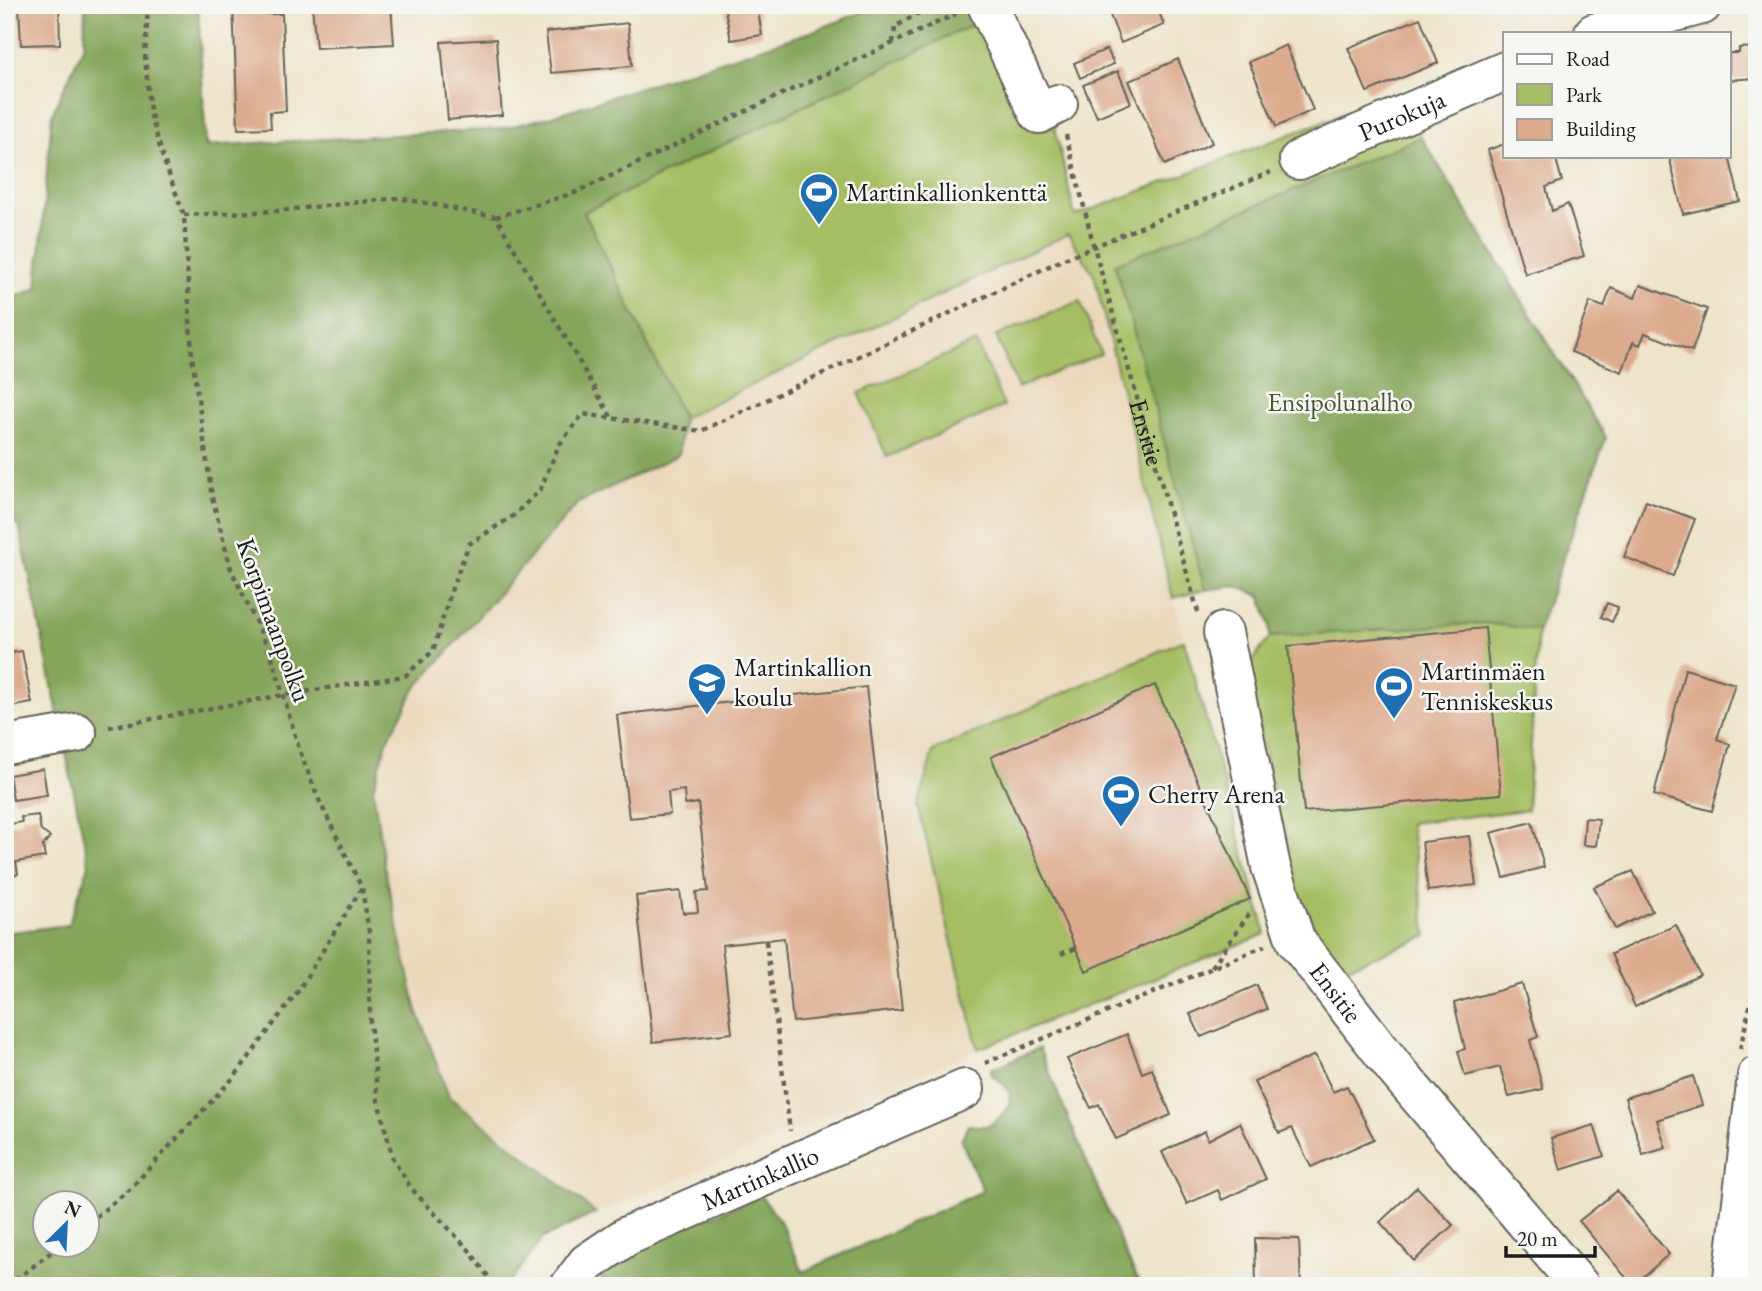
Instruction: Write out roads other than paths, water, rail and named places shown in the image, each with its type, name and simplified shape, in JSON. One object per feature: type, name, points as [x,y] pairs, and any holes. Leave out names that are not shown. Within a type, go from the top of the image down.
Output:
[{"type":"street","points":[[1598,32],[1702,5]]},
{"type":"street","points":[[976,8],[1049,109]]},
{"type":"street","name":"Purokuja","points":[[1298,160],[1503,72]]},
{"type":"street","name":"Ensitie","points":[[1211,625],[1271,867],[1296,942],[1396,1070],[1580,1286]]},
{"type":"street","points":[[5,745],[77,733]]},
{"type":"street","points":[[1732,1286],[1757,1076]]},
{"type":"street","name":"Martinkallio","points":[[570,1286],[587,1263],[627,1236],[965,1089]]},
{"type":"place","name":"Martinkallionkenttä","points":[[819,226]]},
{"type":"place","name":"Martinkallion koulu","points":[[707,716]]},
{"type":"place","name":"Martinmäen Tenniskeskus","points":[[1394,720]]},
{"type":"place","name":"Cherry Arena","points":[[1121,828]]},
{"type":"park label","name":"Ensipolunalho","points":[[1340,402]]}]
